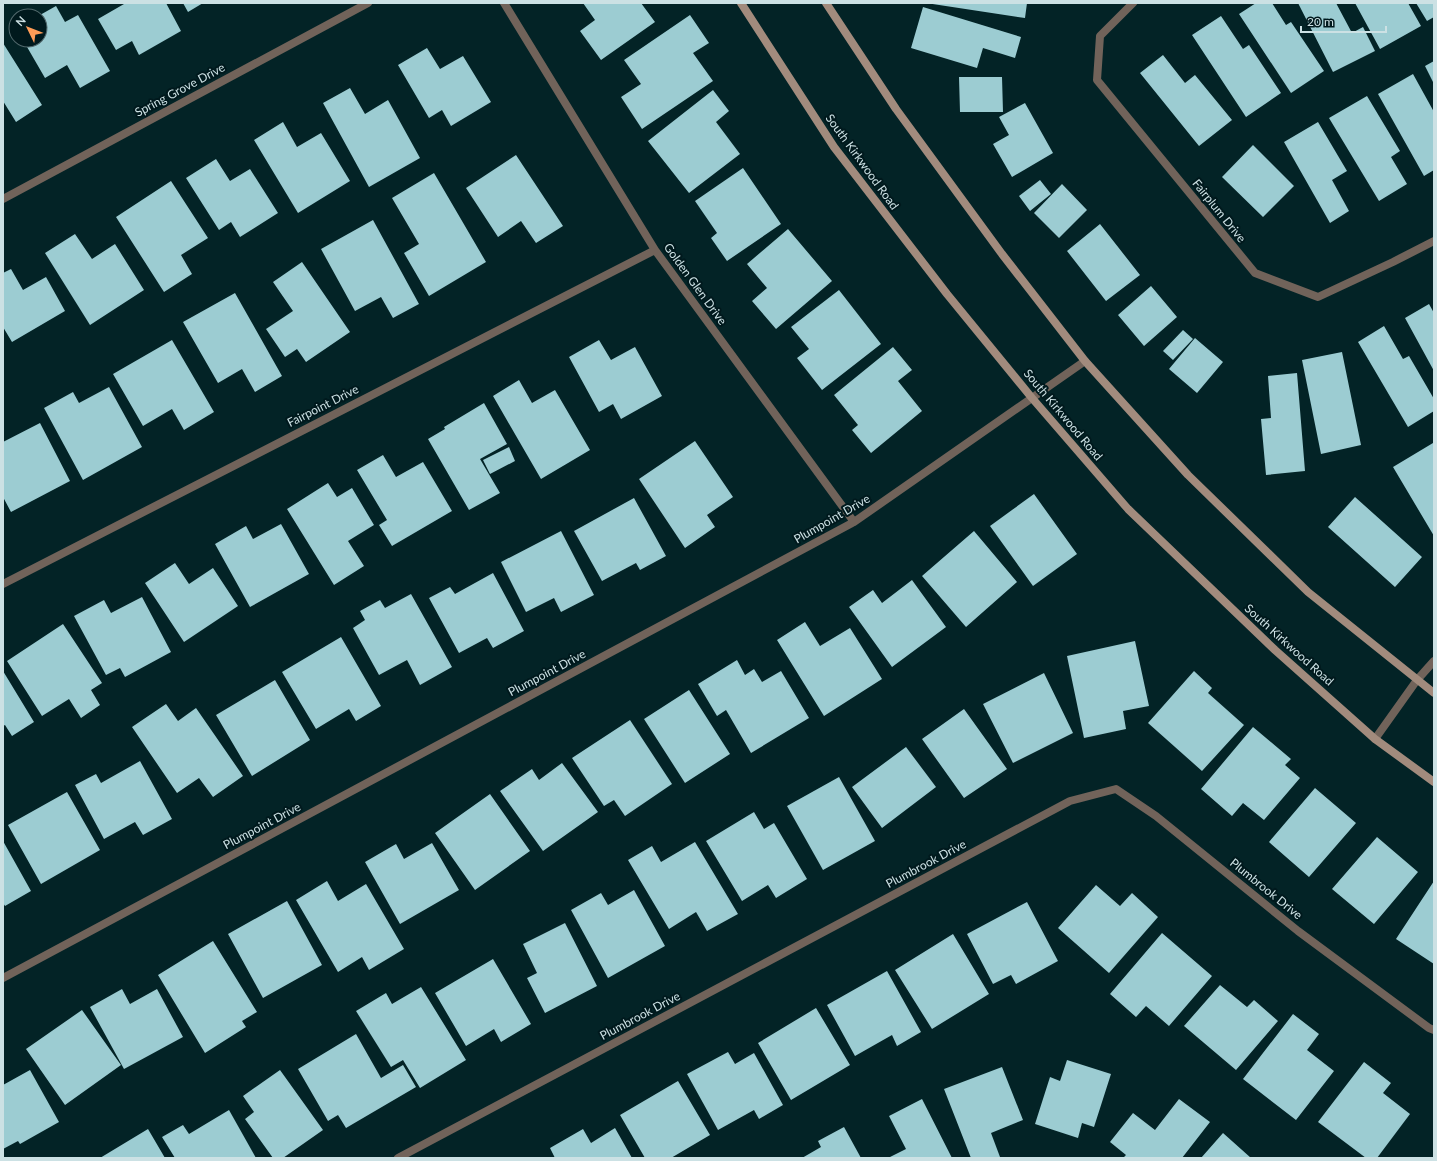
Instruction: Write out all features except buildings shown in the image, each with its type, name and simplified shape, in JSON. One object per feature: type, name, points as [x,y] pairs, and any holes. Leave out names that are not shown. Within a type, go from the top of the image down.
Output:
[{"type":"main road","name":"South Kirkwood Road","points":[[741,3],[834,147],[947,294],[1032,398],[1128,508],[1260,637],[1375,739],[1434,782]]},
{"type":"main road","points":[[826,3],[896,110],[1002,254],[1085,360],[1188,475],[1308,592],[1434,693]]},
{"type":"street","name":"Spring Grove Drive","points":[[3,199],[368,3]]},
{"type":"street","name":"Golden Glen Drive","points":[[504,3],[655,250],[854,522]]},
{"type":"street","name":"Fairplum Drive","points":[[1133,3],[1100,36],[1097,80],[1254,273],[1318,297],[1394,262],[1434,241]]},
{"type":"street","name":"Fairpoint Drive","points":[[3,584],[655,250]]},
{"type":"street","name":"Plumpoint Drive","points":[[3,978],[854,522],[1085,360]]},
{"type":"street","points":[[1375,739],[1417,680],[1434,661]]},
{"type":"street","name":"Plumbrook Drive","points":[[398,1158],[1070,801],[1116,789],[1156,816],[1298,931],[1429,1028],[1434,1030]]}]
